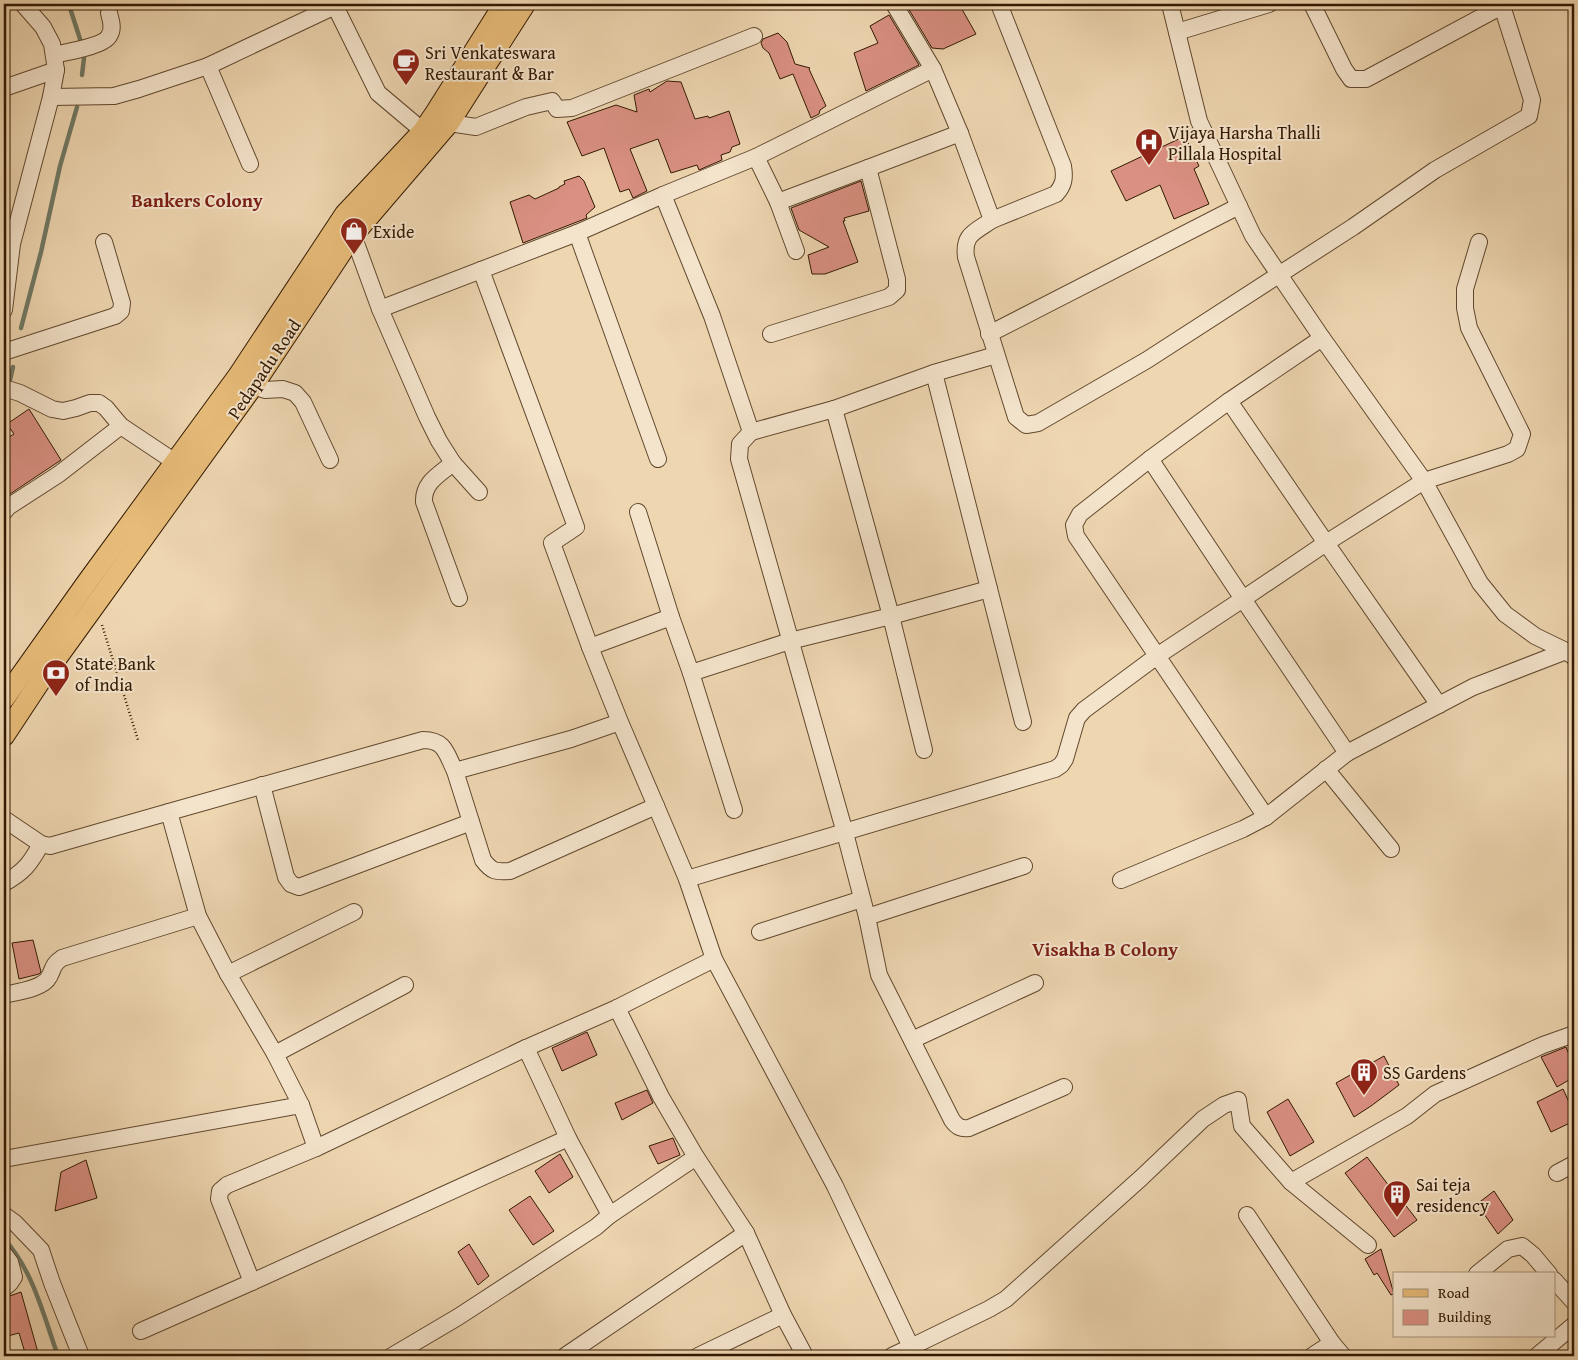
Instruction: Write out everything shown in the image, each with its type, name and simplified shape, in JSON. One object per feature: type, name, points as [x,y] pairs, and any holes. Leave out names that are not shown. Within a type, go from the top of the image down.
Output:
[{"type":"main road","name":"Pedapadu Road","points":[[6,691],[238,376],[345,214],[423,131],[504,4]]},
{"type":"main road","name":"Pedapadu Road","points":[[4,736],[41,680],[253,386],[353,235],[449,123],[525,4]]},
{"type":"street","points":[[4,310],[8,245],[51,97],[55,63],[52,44],[43,26],[23,4]]},
{"type":"street","points":[[894,4],[933,70],[960,133],[992,220]]},
{"type":"street","points":[[998,4],[1063,166],[1065,178],[1056,194],[992,220],[968,237],[965,247],[966,257],[989,334],[1016,417],[1026,425],[1038,423],[1147,360],[1353,227],[1434,170],[1529,116],[1532,100],[1503,5],[1366,79],[1351,79],[1344,69],[1312,4]]},
{"type":"street","points":[[1170,4],[1199,121],[1253,236],[1278,275],[1424,481],[1480,583],[1505,614],[1535,636],[1570,654]]},
{"type":"street","points":[[1177,32],[1269,4]]},
{"type":"street","points":[[51,97],[114,96],[139,89],[208,66],[337,5],[378,93],[423,131]]},
{"type":"street","points":[[4,88],[102,43],[109,38],[112,29],[110,13]]},
{"type":"street","points":[[449,123],[476,127],[526,107],[552,101],[557,109],[572,108],[754,36]]},
{"type":"street","points":[[208,66],[250,164]]},
{"type":"street","points":[[380,309],[577,233],[756,157],[933,70]]},
{"type":"street","points":[[778,202],[960,133]]},
{"type":"street","points":[[756,157],[778,202],[796,251]]},
{"type":"street","points":[[771,334],[889,297],[897,290],[897,279],[868,168]]},
{"type":"street","points":[[663,195],[712,316],[751,432]]},
{"type":"street","points":[[989,334],[1239,206]]},
{"type":"street","points":[[577,233],[658,459]]},
{"type":"street","points":[[353,235],[380,309],[427,417],[453,463],[479,492]]},
{"type":"street","points":[[4,352],[115,316],[121,311],[122,304],[104,242]]},
{"type":"street","points":[[687,879],[1055,769],[1065,759],[1077,718],[1084,710],[1157,656],[1326,543],[1424,481],[1508,454],[1517,449],[1522,434],[1469,328],[1465,308],[1465,289],[1478,242]]},
{"type":"street","points":[[481,270],[576,527],[552,543],[620,722],[687,879],[714,959],[835,1186],[911,1347]]},
{"type":"street","points":[[1266,817],[1076,536],[1074,526],[1080,514],[1150,459],[1229,401],[1322,338]]},
{"type":"street","points":[[996,355],[934,373],[834,408],[751,432],[740,444],[739,458],[845,832],[867,917],[879,975],[952,1120],[956,1126],[969,1128],[1064,1087]]},
{"type":"street","points":[[934,373],[1023,722]]},
{"type":"street","points":[[253,386],[265,390],[283,389],[295,393],[303,402],[330,460]]},
{"type":"street","points":[[4,388],[20,393],[52,409],[63,411],[90,403],[99,403],[106,408],[121,426],[175,462]]},
{"type":"street","points":[[1229,401],[1439,704]]},
{"type":"street","points":[[834,408],[891,616],[924,750]]},
{"type":"street","points":[[4,512],[8,507],[59,474],[121,426]]},
{"type":"street","points":[[1150,459],[1347,753]]},
{"type":"street","points":[[453,463],[426,487],[424,502],[459,598]]},
{"type":"street","points":[[638,512],[734,810]]},
{"type":"street","points":[[691,673],[790,641],[989,589]]},
{"type":"street","points":[[590,647],[671,617]]},
{"type":"street","points":[[1121,880],[1243,829],[1266,817],[1347,753],[1439,704],[1473,687],[1570,654]]},
{"type":"street","points":[[455,771],[571,739],[620,722]]},
{"type":"street","points":[[4,819],[41,844],[50,846],[423,740],[434,740],[443,746],[455,771],[483,860],[490,868],[498,872],[510,871],[656,806]]},
{"type":"street","points":[[1326,769],[1390,849]]},
{"type":"street","points":[[262,785],[286,877],[291,884],[300,886],[471,822]]},
{"type":"street","points":[[170,812],[198,916],[228,974],[275,1054],[302,1105],[316,1148]]},
{"type":"street","points":[[4,883],[18,876],[31,862],[41,844]]},
{"type":"street","points":[[867,917],[1024,866]]},
{"type":"street","points":[[760,932],[862,899]]},
{"type":"street","points":[[228,974],[354,912]]},
{"type":"street","points":[[4,995],[45,983],[49,978],[52,967],[62,958],[198,916]]},
{"type":"street","points":[[252,1282],[219,1199],[220,1191],[227,1185],[316,1148],[526,1048],[617,1008],[714,959]]},
{"type":"street","points":[[912,1040],[1035,983]]},
{"type":"street","points":[[275,1054],[405,985]]},
{"type":"street","points":[[617,1008],[661,1096],[696,1157],[746,1232],[783,1314],[805,1356]]},
{"type":"street","points":[[1291,1182],[1408,1116],[1435,1094],[1543,1045],[1574,1034],[1574,1036]]},
{"type":"street","points":[[526,1048],[568,1138],[610,1215]]},
{"type":"street","points":[[892,1356],[989,1309],[1006,1298],[1141,1178],[1204,1119],[1224,1105],[1238,1100],[1242,1126],[1291,1182],[1368,1245]]},
{"type":"street","points":[[4,1159],[302,1105]]},
{"type":"street","points":[[141,1331],[568,1138]]},
{"type":"street","points":[[392,1356],[458,1317],[596,1227],[610,1215],[696,1157]]},
{"type":"street","points":[[1557,1173],[1574,1164]]},
{"type":"street","points":[[4,1215],[15,1223],[41,1250],[81,1356]]},
{"type":"street","points":[[1248,1215],[1332,1343],[1343,1356]]},
{"type":"street","points":[[565,1356],[746,1232]]},
{"type":"street","points":[[1479,1272],[1508,1249],[1522,1246],[1533,1255],[1547,1272]]},
{"type":"street","points":[[4,1254],[10,1262],[14,1277],[4,1288]]},
{"type":"street","points":[[1556,1282],[1574,1302]]},
{"type":"street","points":[[698,1356],[783,1314]]},
{"type":"street","points":[[1537,1356],[1574,1325]]},
{"type":"street","points":[[1312,1356],[1332,1343]]},
{"type":"path","points":[[100,618],[138,740]]},
{"type":"building","points":[[922,4],[959,4],[976,34],[943,49],[932,48],[908,8]]},
{"type":"building","points":[[889,15],[919,65],[866,91],[854,53],[878,43],[870,26]]},
{"type":"building","points":[[778,33],[787,42],[795,64],[810,68],[826,106],[820,110],[819,114],[811,118],[793,74],[780,79],[769,53],[763,48],[761,43],[763,39]]},
{"type":"building","points":[[667,81],[681,82],[695,119],[708,116],[709,118],[729,111],[740,144],[732,147],[730,152],[721,155],[722,160],[699,170],[697,165],[671,173],[658,139],[630,149],[647,191],[633,198],[629,189],[620,192],[604,148],[582,156],[567,122],[616,105],[637,112],[634,95],[649,89],[650,92]]},
{"type":"building","points":[[1185,136],[1199,166],[1194,169],[1209,204],[1174,219],[1160,185],[1126,201],[1111,171]]},
{"type":"building","points":[[579,176],[584,181],[595,207],[586,215],[587,218],[523,243],[510,202],[529,195],[535,199],[559,188],[565,184],[564,181]]},
{"type":"building","points":[[861,181],[869,211],[844,218],[845,221],[843,221],[858,262],[825,274],[812,274],[808,255],[829,247],[799,230],[791,208]]},
{"type":"building","points":[[29,409],[61,460],[4,498],[4,440],[14,434],[7,424]]},
{"type":"building","points":[[33,940],[41,972],[19,979],[12,943]]},
{"type":"building","points":[[587,1032],[597,1055],[562,1071],[552,1048]]},
{"type":"building","points":[[1566,1047],[1574,1067],[1574,1077],[1557,1087],[1541,1057]]},
{"type":"building","name":"SS Gardens","points":[[1384,1056],[1399,1085],[1354,1117],[1336,1083]]},
{"type":"building","points":[[1563,1089],[1574,1113],[1574,1121],[1551,1132],[1537,1102]]},
{"type":"building","points":[[647,1090],[653,1103],[622,1120],[615,1103]]},
{"type":"building","points":[[1288,1099],[1314,1142],[1290,1156],[1267,1112]]},
{"type":"building","points":[[673,1138],[680,1155],[658,1164],[649,1146]]},
{"type":"building","points":[[560,1154],[573,1177],[549,1193],[535,1171]]},
{"type":"building","points":[[1367,1157],[1417,1220],[1394,1237],[1345,1173]]},
{"type":"building","points":[[86,1160],[97,1198],[55,1211],[61,1172]]},
{"type":"building","points":[[1494,1191],[1513,1220],[1498,1234],[1477,1204]]},
{"type":"building","points":[[530,1196],[554,1231],[533,1245],[509,1210]]},
{"type":"building","points":[[469,1244],[489,1276],[478,1285],[458,1252]]},
{"type":"building","points":[[1381,1249],[1393,1294],[1391,1295],[1377,1273],[1374,1275],[1365,1259]]},
{"type":"building","points":[[21,1292],[39,1356],[26,1356],[19,1333],[4,1337],[4,1298]]},
{"type":"waterway","points":[[63,4],[70,8],[80,39]]},
{"type":"waterway","points":[[82,75],[84,58]]},
{"type":"waterway","points":[[21,328],[41,252],[60,166],[77,107]]},
{"type":"waterway","points":[[10,380],[13,367]]},
{"type":"waterway","points":[[4,1239],[23,1265],[37,1294],[58,1356]]},
{"type":"place","name":"Sri Venkateswara Restaurant & Bar","points":[[406,86]]},
{"type":"place","name":"Vijaya Harsha Thalli Pillala Hospital","points":[[1149,166]]},
{"type":"place","name":"Exide","points":[[354,255]]},
{"type":"place","name":"State Bank of India","points":[[56,697]]},
{"type":"place","name":"SS Gardens","points":[[1364,1096]]},
{"type":"place","name":"Sai teja residency","points":[[1397,1218]]},
{"type":"district","name":"Bankers Colony","points":[[197,200]]},
{"type":"district","name":"Visakha B Colony","points":[[1105,949]]}]
